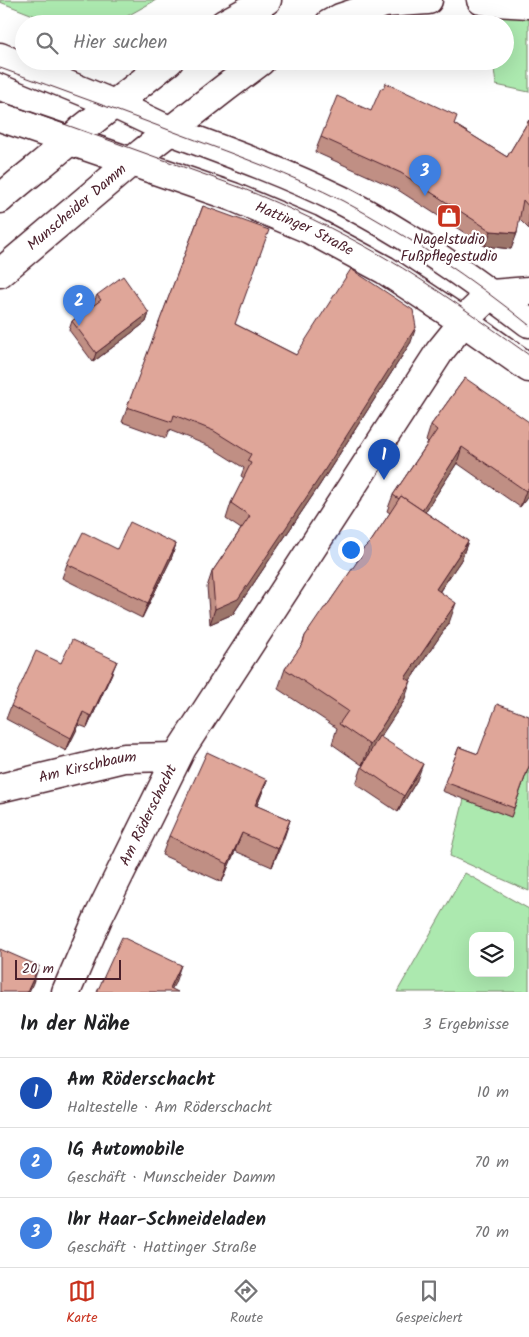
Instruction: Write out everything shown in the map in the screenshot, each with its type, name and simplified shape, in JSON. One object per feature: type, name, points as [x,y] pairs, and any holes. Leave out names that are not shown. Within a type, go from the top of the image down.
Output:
[{"type":"street","points":[[240,15],[267,0]]},
{"type":"street","points":[[349,15],[385,3],[428,0]]},
{"type":"street","points":[[481,0],[529,4]]},
{"type":"street","points":[[0,57],[15,63]]},
{"type":"street","points":[[32,70],[114,104],[171,131],[268,167],[342,201],[440,258],[529,323]]},
{"type":"street","points":[[0,199],[81,130],[157,70]]},
{"type":"street","points":[[132,162],[249,70]]},
{"type":"street","name":"Hattinger Straße","points":[[0,117],[232,197],[309,229],[385,270],[529,368]]},
{"type":"street","name":"Munscheider Damm","points":[[0,273],[132,162]]},
{"type":"street","points":[[462,322],[490,294],[529,291]]},
{"type":"street","name":"Am Röderschacht","points":[[66,992],[98,918],[177,757],[440,351],[462,322]]},
{"type":"street","name":"Am Kirschbaum","points":[[0,788],[124,758],[177,757]]},
{"type":"green space","points":[[0,0],[156,0],[129,15],[33,15],[0,2]]},
{"type":"green space","points":[[486,0],[529,0],[529,92],[496,85],[494,70],[514,70],[514,15],[488,15]]},
{"type":"green space","points":[[529,766],[529,891],[450,856],[464,799],[511,817]]},
{"type":"green space","points":[[465,873],[529,909],[529,992],[397,992]]},
{"type":"building","points":[[386,83],[457,116],[454,124],[507,157],[529,120],[529,207],[523,200],[517,233],[491,231],[401,173],[321,137],[337,96],[371,111],[381,88],[383,89]]},
{"type":"building","points":[[203,206],[269,230],[235,324],[296,355],[351,269],[413,310],[416,327],[324,471],[238,599],[215,609],[212,572],[250,516],[231,503],[251,463],[247,461],[251,454],[214,431],[174,415],[172,422],[127,407]]},
{"type":"building","points":[[123,276],[149,313],[96,353],[72,321],[101,300],[97,295]]},
{"type":"building","points":[[465,378],[529,422],[529,487],[526,491],[462,447],[422,510],[401,496],[399,499],[393,495],[437,430],[431,425]]},
{"type":"building","points":[[401,496],[468,541],[436,589],[456,603],[405,678],[411,681],[370,745],[339,724],[348,711],[285,669],[303,643],[305,636],[361,556],[360,552],[372,540]]},
{"type":"building","points":[[130,522],[176,544],[148,603],[67,564],[83,532],[117,549]]},
{"type":"building","points":[[72,640],[117,661],[91,716],[83,712],[71,738],[11,706],[36,651],[61,663]]},
{"type":"building","points":[[497,704],[529,716],[529,766],[514,808],[445,782],[459,747],[478,754]]},
{"type":"building","points":[[379,736],[423,764],[404,796],[362,767]]},
{"type":"building","points":[[207,752],[267,780],[255,805],[290,820],[278,849],[242,833],[228,864],[169,836]]},
{"type":"building","points":[[122,937],[181,965],[170,988],[178,992],[97,992]]},
{"type":"building","points":[[0,949],[39,966],[27,992],[0,992]]},
{"type":"tram line","points":[[0,68],[245,158],[343,201],[416,243],[462,274],[529,325]]},
{"type":"tram line","points":[[0,101],[239,187],[313,219],[403,268],[529,355]]},
{"type":"place","name":"Ihr Haar-Schneideladen","points":[[425,196]]},
{"type":"place","name":"Nagelstudio Fußpflegestudio","points":[[449,216]]},
{"type":"place","name":"IG Automobile","points":[[79,326]]},
{"type":"place","name":"Am Röderschacht","points":[[384,480]]}]
